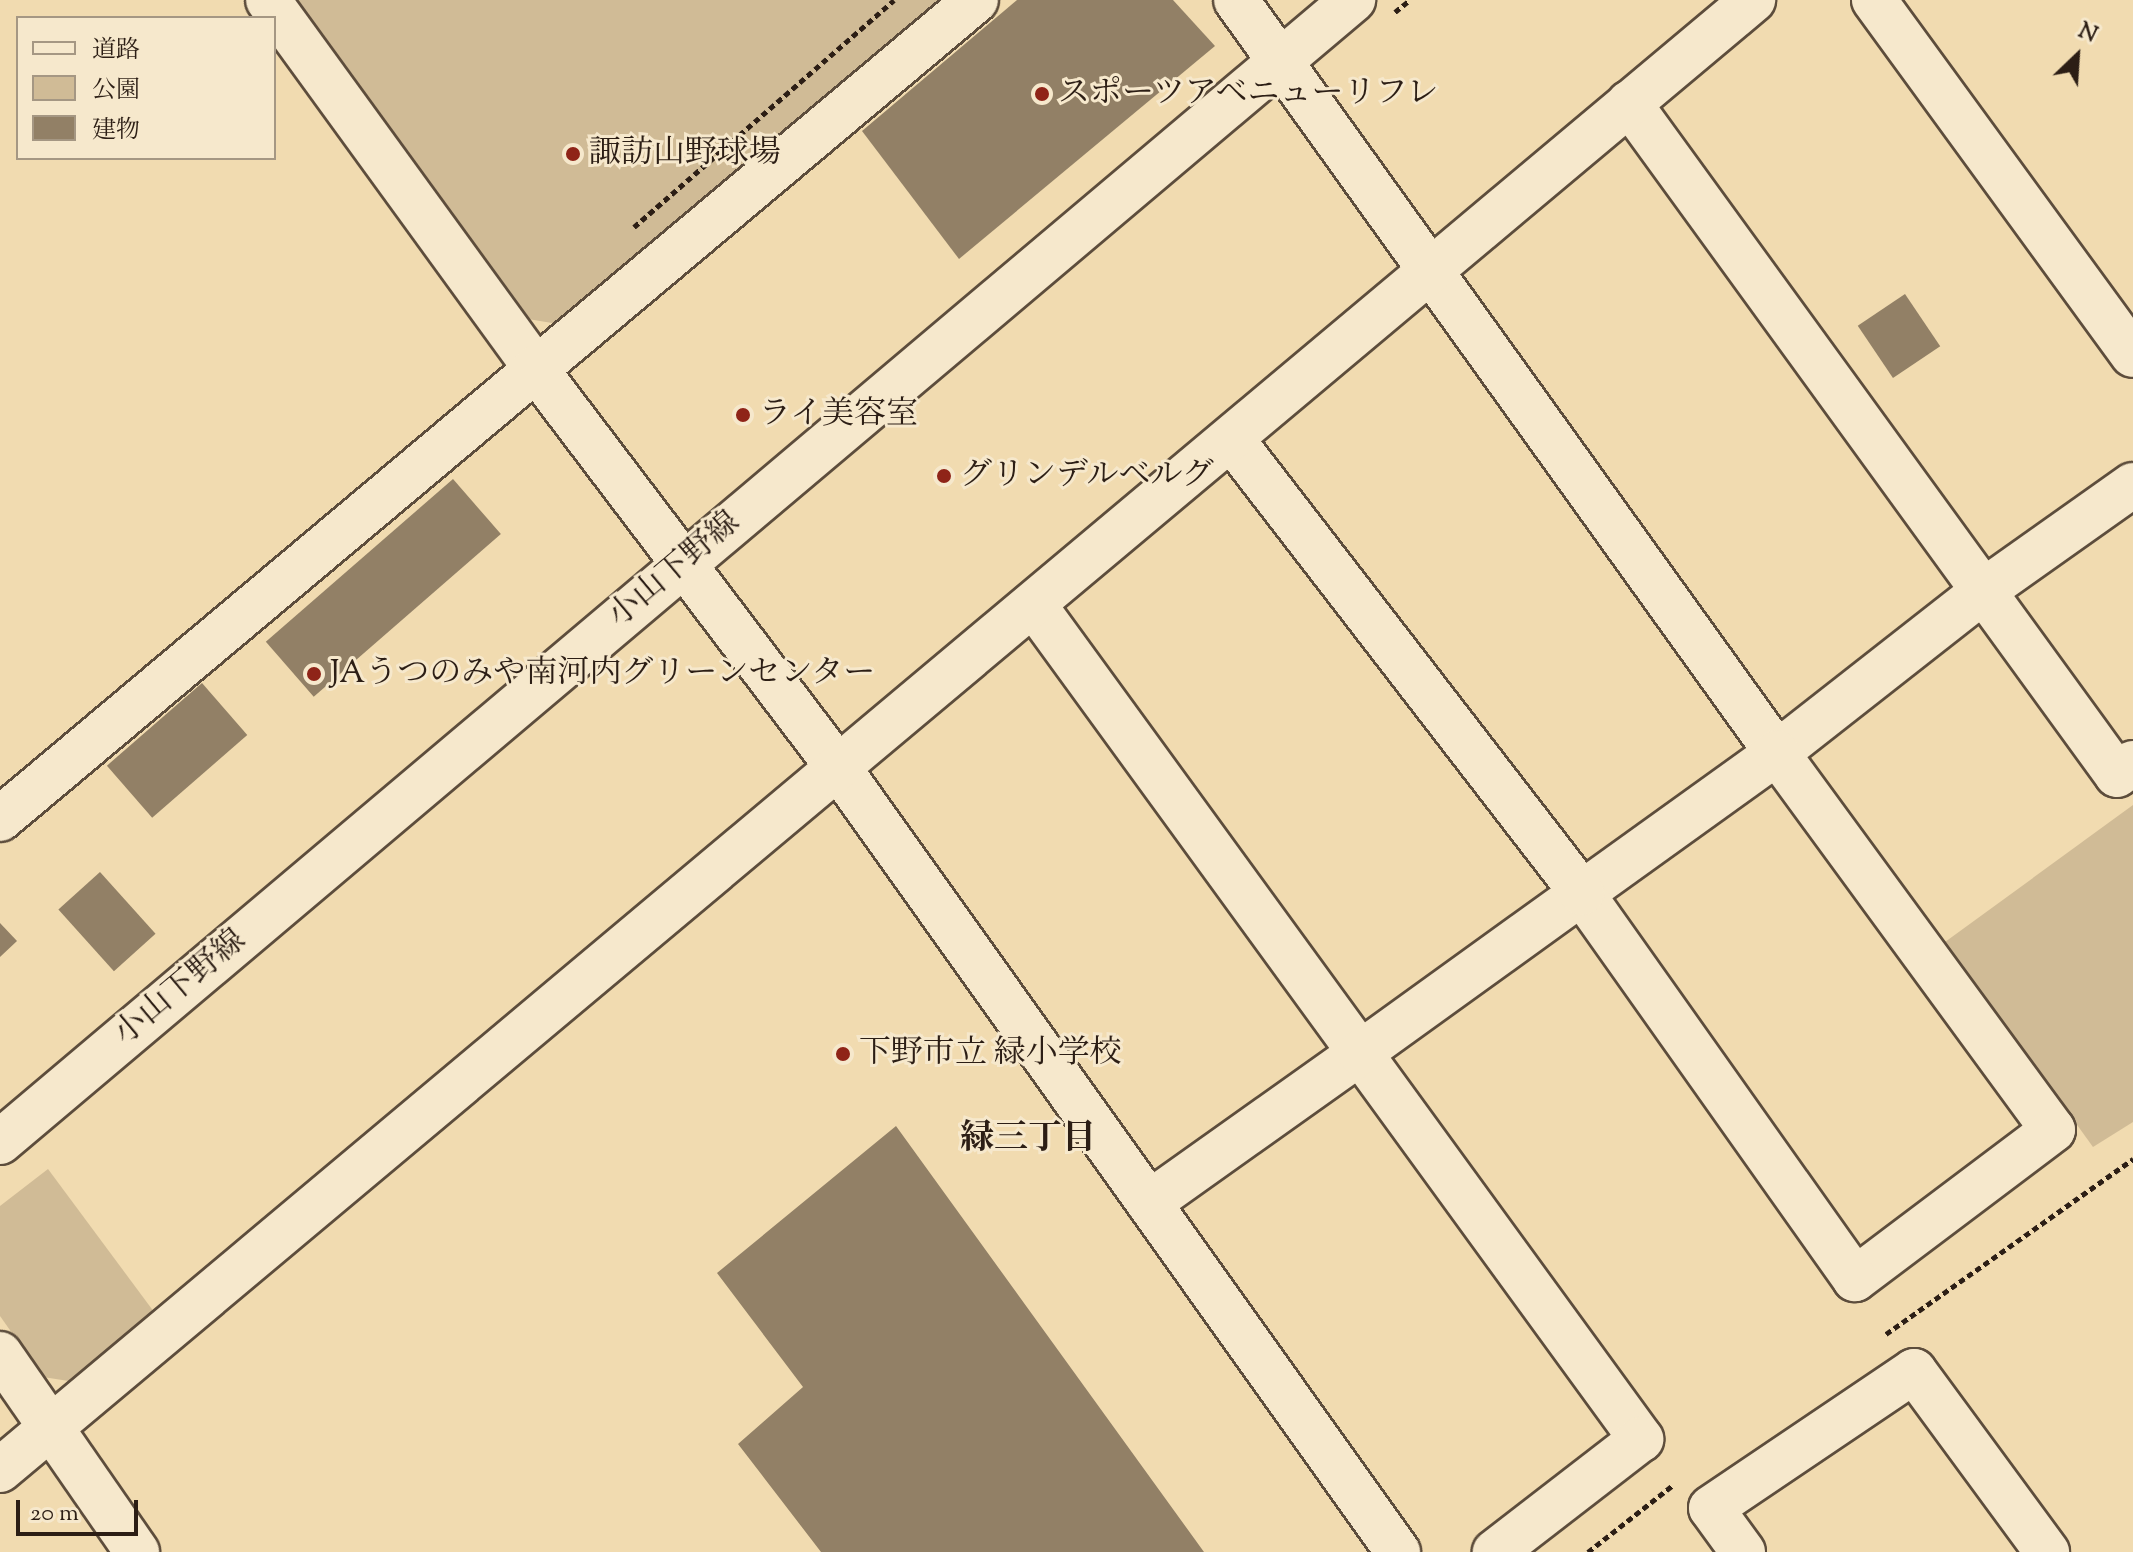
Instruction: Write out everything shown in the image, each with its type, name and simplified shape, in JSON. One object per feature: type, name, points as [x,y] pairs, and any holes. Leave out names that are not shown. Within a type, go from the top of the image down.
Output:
[{"type":"street","points":[[268,0],[535,368],[685,561],[840,770],[1398,1552]]},
{"type":"street","points":[[0,819],[976,0]]},
{"type":"street","points":[[1233,441],[1582,893],[1855,1279],[2053,1130],[1777,753],[1432,268],[1236,0]]},
{"type":"street","name":"小山下野線","points":[[0,1142],[1353,0]]},
{"type":"street","points":[[0,1470],[1233,441],[1432,268],[1753,0]]},
{"type":"street","points":[[1874,0],[2133,355]]},
{"type":"street","points":[[1629,103],[1986,589],[2117,775],[2133,763]]},
{"type":"street","points":[[1149,1203],[1777,753],[1986,589],[2133,485]]},
{"type":"street","points":[[1034,605],[1641,1439],[1495,1552]]},
{"type":"street","points":[[0,1354],[48,1429],[137,1552]]},
{"type":"street","points":[[1743,1552],[1711,1508],[1914,1371],[2047,1552]]},
{"type":"path","points":[[622,237],[894,0]]},
{"type":"path","points":[[1878,1340],[2133,1159]]},
{"type":"path","points":[[1588,1552],[1675,1484]]},
{"type":"green space","name":"諏訪山野球場","points":[[294,0],[947,0],[558,324],[528,319]]},
{"type":"green space","points":[[2133,805],[2133,1122],[2093,1147],[1945,942]]},
{"type":"green space","points":[[48,1169],[160,1320],[75,1382],[43,1377],[0,1316],[0,1206]]},
{"type":"building","points":[[1017,0],[1173,0],[1215,46],[959,259],[862,131]]},
{"type":"building","points":[[1905,294],[1940,346],[1893,378],[1858,326]]},
{"type":"building","points":[[453,479],[501,534],[314,697],[266,642]]},
{"type":"building","points":[[202,683],[247,735],[152,818],[107,766]]},
{"type":"building","points":[[100,872],[156,934],[114,971],[58,909]]},
{"type":"building","points":[[0,923],[17,941],[0,957]]},
{"type":"building","points":[[896,1126],[1204,1552],[821,1552],[738,1444],[803,1387],[717,1273]]},
{"type":"place","name":"スポーツアベニューリフレ","points":[[1042,94]]},
{"type":"place","name":"諏訪山野球場","points":[[573,154]]},
{"type":"place","name":"ライ美容室","points":[[743,415]]},
{"type":"place","name":"グリンデルベルグ","points":[[944,476]]},
{"type":"place","name":"JAうつのみや南河内グリーンセンター","points":[[314,674]]},
{"type":"place","name":"下野市立 緑小学校","points":[[843,1054]]},
{"type":"district","name":"緑三丁目","points":[[1028,1140]]}]
